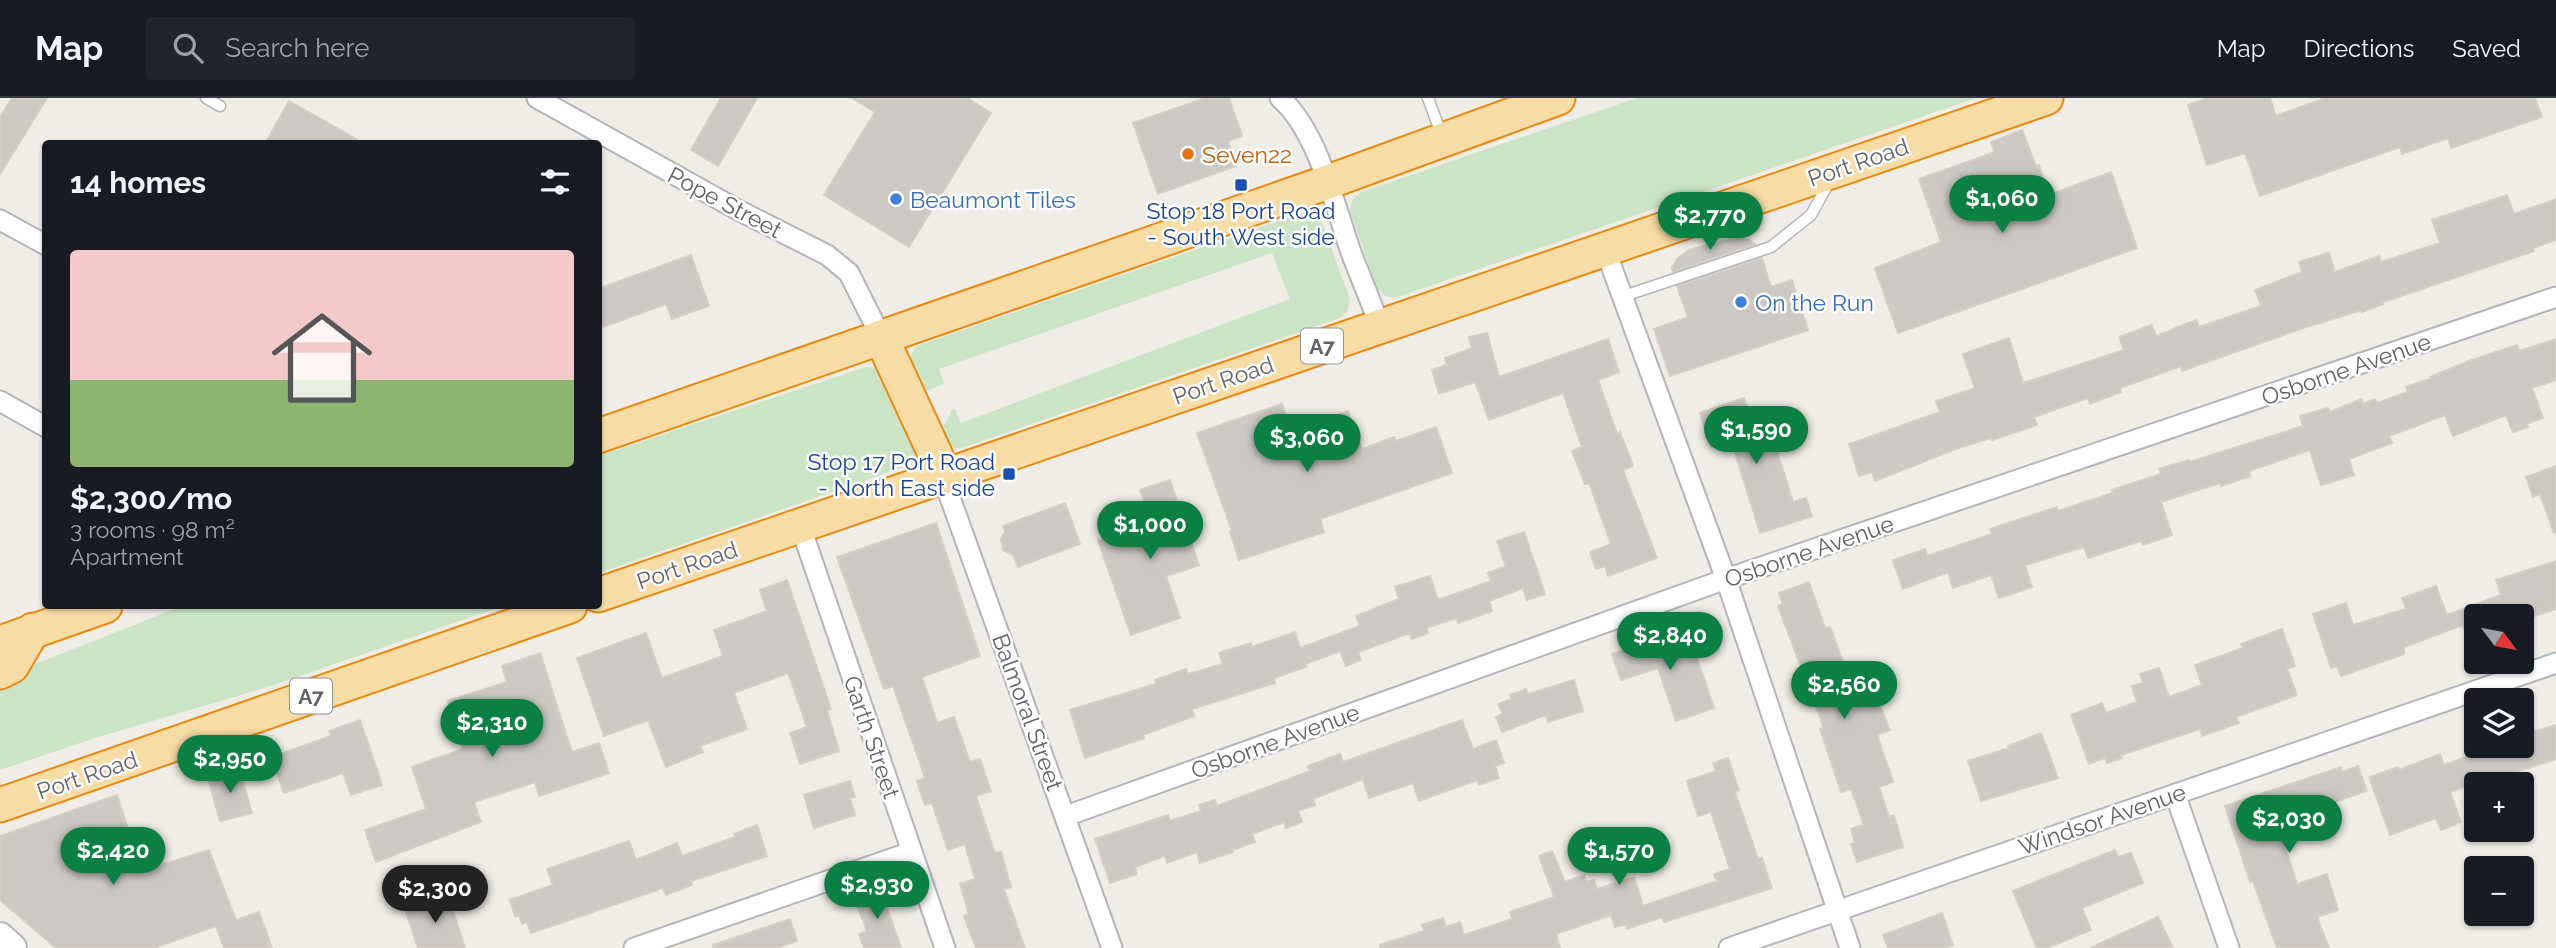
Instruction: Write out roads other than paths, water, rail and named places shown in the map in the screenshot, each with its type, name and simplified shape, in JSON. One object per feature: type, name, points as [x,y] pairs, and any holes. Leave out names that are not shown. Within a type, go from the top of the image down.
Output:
[{"type":"highway","points":[[602,435],[1328,182],[1558,98]]},
{"type":"highway","name":"Port Road","points":[[602,595],[2046,98]]},
{"type":"highway","points":[[881,337],[936,456],[943,478]]},
{"type":"highway","points":[[0,643],[96,609]]},
{"type":"highway","name":"Port Road","points":[[0,805],[561,609]]},
{"type":"highway","points":[[0,672],[12,666],[33,630]]},
{"type":"highway","points":[[0,780],[9,778],[53,787]]},
{"type":"main road","points":[[0,937],[12,948]]},
{"type":"street","name":"Pope Street","points":[[537,98],[564,108],[738,210],[827,255],[849,273],[881,337]]},
{"type":"street","points":[[1280,98],[1292,108],[1328,182],[1380,326]]},
{"type":"street","points":[[0,220],[42,243]]},
{"type":"street","points":[[1605,249],[1726,579],[1850,948]]},
{"type":"street","name":"Osborne Avenue","points":[[1066,816],[1726,579],[2556,297]]},
{"type":"street","points":[[0,401],[42,425]]},
{"type":"street","name":"Balmoral Street","points":[[943,478],[1112,948]]},
{"type":"street","name":"Garth Street","points":[[800,525],[945,948]]},
{"type":"street","name":"Windsor Avenue","points":[[1728,948],[2556,663]]},
{"type":"street","points":[[2175,794],[2229,948]]},
{"type":"street","points":[[634,948],[911,852]]},
{"type":"lane","points":[[206,98],[220,106]]},
{"type":"lane","points":[[1428,98],[1443,140]]},
{"type":"lane","points":[[1624,296],[1770,247],[1811,215],[1836,169]]},
{"type":"place","name":"Seven22","points":[[1188,154]]},
{"type":"place","name":"Stop 18 Port Road - South West side","points":[[1241,185]]},
{"type":"place","name":"Beaumont Tiles","points":[[896,199]]},
{"type":"place","name":"On the Run","points":[[1741,302]]},
{"type":"place","name":"Stop 17 Port Road - North East side","points":[[1009,474]]}]
